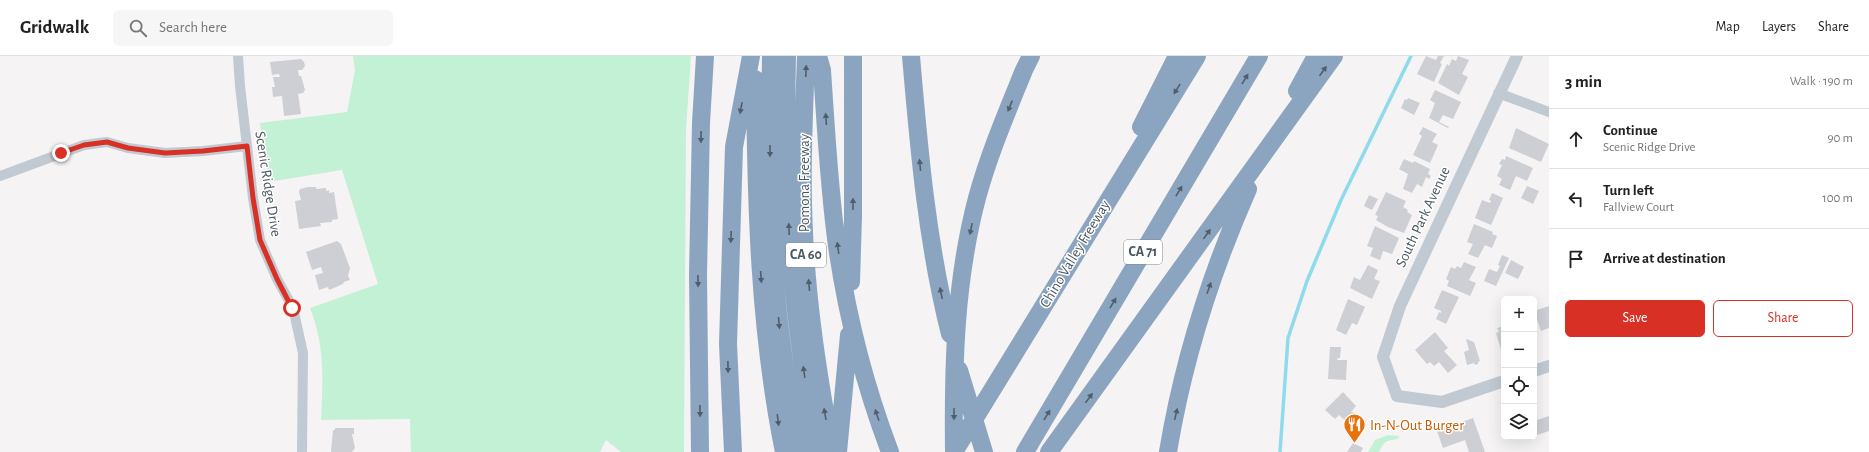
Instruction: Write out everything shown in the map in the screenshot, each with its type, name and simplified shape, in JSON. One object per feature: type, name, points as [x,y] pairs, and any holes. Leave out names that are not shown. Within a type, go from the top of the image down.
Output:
[{"type":"highway","points":[[700,452],[698,275],[701,122],[705,56]]},
{"type":"highway","points":[[733,452],[728,344],[734,147],[751,56]]},
{"type":"highway","points":[[755,56],[756,168],[761,285],[768,352],[784,452]]},
{"type":"highway","points":[[770,56],[770,170],[774,257],[782,350],[799,452]]},
{"type":"highway","points":[[787,56],[786,131],[789,234],[795,312],[816,452]]},
{"type":"highway","name":"Pomona Freeway","points":[[806,56],[803,158],[804,233],[811,314],[821,393],[832,452]]},
{"type":"highway","points":[[818,56],[822,70],[832,202],[843,279],[858,350],[870,395],[890,452]]},
{"type":"highway","points":[[838,452],[849,332],[853,150],[852,56]]},
{"type":"highway","points":[[911,56],[921,173],[934,262],[960,372],[984,452]]},
{"type":"highway","points":[[1080,245],[1177,56]]},
{"type":"highway","name":"Chino Valley Freeway","points":[[954,452],[1197,56]]},
{"type":"highway","name":"CA 71","points":[[1026,450],[1259,56]]},
{"type":"highway","points":[[1168,452],[1184,377],[1198,324],[1216,269],[1234,221],[1254,175],[1316,56]]},
{"type":"highway","points":[[1050,452],[1334,56]]},
{"type":"highway","points":[[954,452],[954,365],[956,322],[968,243],[977,199],[989,159],[1028,63]]},
{"type":"street","name":"Scenic Ridge Drive","points":[[238,56],[253,198],[260,240],[277,279],[292,308],[303,353],[302,452]]},
{"type":"street","name":"South Park Avenue","points":[[1501,383],[1442,402],[1397,396],[1383,357],[1400,306],[1498,93],[1517,56]]},
{"type":"street","points":[[1498,93],[1549,112]]},
{"type":"street","points":[[0,176],[84,145],[107,142],[128,148],[165,153],[203,151],[247,146]]},
{"type":"street","points":[[1537,370],[1549,366]]},
{"type":"green space","points":[[353,56],[691,56],[686,129],[684,452],[621,452],[606,440],[600,452],[411,452],[410,419],[321,420],[321,349],[315,322],[310,308],[378,284],[342,170],[268,182],[260,123],[347,112],[355,70]]},
{"type":"green space","points":[[1388,435],[1399,436],[1399,438],[1385,442],[1379,452],[1368,452],[1375,440]]},
{"type":"building","points":[[1426,56],[1436,60],[1438,56],[1444,56],[1440,63],[1442,64],[1434,82],[1417,74]]},
{"type":"building","points":[[1458,56],[1469,60],[1462,74],[1468,77],[1459,95],[1438,83],[1447,64],[1449,66],[1452,59],[1456,61]]},
{"type":"building","points":[[301,59],[305,66],[302,70],[298,70],[305,90],[303,93],[298,94],[301,114],[284,116],[282,96],[273,97],[272,87],[275,87],[273,77],[280,77],[279,74],[272,75],[270,62]]},
{"type":"building","points":[[1435,90],[1461,102],[1453,119],[1443,115],[1439,122],[1449,127],[1448,128],[1429,118],[1435,103],[1430,100]]},
{"type":"building","points":[[1408,98],[1420,103],[1414,115],[1401,108],[1405,99],[1407,100]]},
{"type":"building","points":[[1423,127],[1437,134],[1432,142],[1438,145],[1430,163],[1413,155],[1422,136],[1419,134]]},
{"type":"building","points":[[1516,128],[1549,144],[1541,162],[1509,148]]},
{"type":"building","points":[[1506,156],[1533,168],[1527,181],[1516,176],[1510,190],[1499,185],[1502,179],[1497,176],[1502,165],[1499,164],[1502,159],[1505,160]]},
{"type":"building","points":[[1404,159],[1413,163],[1414,161],[1430,169],[1428,174],[1431,176],[1429,179],[1426,177],[1422,187],[1417,184],[1412,193],[1403,189],[1408,174],[1399,169]]},
{"type":"building","points":[[1527,186],[1539,191],[1533,204],[1521,198]]},
{"type":"building","points":[[316,187],[316,189],[326,188],[326,191],[329,190],[329,193],[334,192],[338,219],[332,220],[332,222],[320,223],[321,226],[299,229],[295,201],[301,200],[299,192],[300,189]]},
{"type":"building","points":[[1386,192],[1406,201],[1403,207],[1412,215],[1404,233],[1388,227],[1376,220],[1378,216],[1375,215]]},
{"type":"building","points":[[1492,193],[1503,198],[1491,225],[1475,218],[1482,200],[1490,203],[1491,201],[1489,200]]},
{"type":"building","points":[[1369,195],[1378,199],[1372,210],[1364,206]]},
{"type":"building","points":[[1474,224],[1493,232],[1492,234],[1497,236],[1492,248],[1485,245],[1478,258],[1468,254],[1473,244],[1467,242]]},
{"type":"building","points":[[1375,226],[1399,238],[1392,254],[1383,251],[1380,260],[1370,256],[1373,248],[1367,246]]},
{"type":"building","points":[[337,241],[341,244],[350,268],[348,276],[350,280],[329,290],[328,287],[319,290],[315,275],[323,273],[321,267],[312,270],[306,252]]},
{"type":"building","points":[[1502,255],[1509,258],[1496,286],[1484,281],[1489,269],[1497,272]]},
{"type":"building","points":[[1511,260],[1524,267],[1518,279],[1505,273]]},
{"type":"building","points":[[1464,262],[1476,267],[1469,280],[1476,283],[1470,296],[1447,286],[1449,281],[1446,279],[1451,267],[1455,269],[1457,266],[1461,268]]},
{"type":"building","points":[[1368,265],[1378,270],[1374,279],[1380,281],[1372,299],[1350,288],[1354,277],[1360,280]]},
{"type":"building","points":[[1442,290],[1459,297],[1446,324],[1436,319],[1441,311],[1434,308]]},
{"type":"building","points":[[1348,299],[1365,307],[1357,325],[1352,323],[1346,335],[1336,330]]},
{"type":"building","points":[[1549,306],[1549,328],[1541,331],[1537,320],[1537,310]]},
{"type":"building","points":[[1501,327],[1501,350],[1496,333],[1499,332],[1497,328]]},
{"type":"building","points":[[1435,332],[1448,348],[1444,351],[1457,365],[1448,373],[1439,362],[1434,366],[1430,362],[1427,364],[1415,350]]},
{"type":"building","points":[[1466,339],[1474,342],[1480,361],[1478,364],[1475,365],[1474,363],[1467,365],[1464,352],[1469,350]]},
{"type":"building","points":[[1330,347],[1341,347],[1340,358],[1337,360],[1347,360],[1346,380],[1328,379]]},
{"type":"building","points":[[1343,392],[1356,406],[1351,412],[1353,412],[1363,422],[1356,430],[1339,415],[1335,419],[1325,410]]},
{"type":"building","points":[[1549,416],[1549,431],[1537,435],[1537,420]]},
{"type":"building","points":[[1473,418],[1485,452],[1469,452],[1465,440],[1443,448],[1437,431]]},
{"type":"building","points":[[335,428],[354,428],[354,434],[352,434],[355,448],[352,452],[331,452],[333,430],[335,430]]},
{"type":"building","name":"In-N-Out Burger","points":[[1353,443],[1363,448],[1361,452],[1347,452]]},
{"type":"waterway","points":[[1280,452],[1288,338],[1307,281],[1341,200],[1411,56]]},
{"type":"place","name":"In-N-Out Burger","points":[[1354,444]]},
{"type":"route","points":[[61,153],[84,145],[107,142],[128,148],[165,153],[203,151],[247,146],[260,240],[277,279],[292,308]]}]
